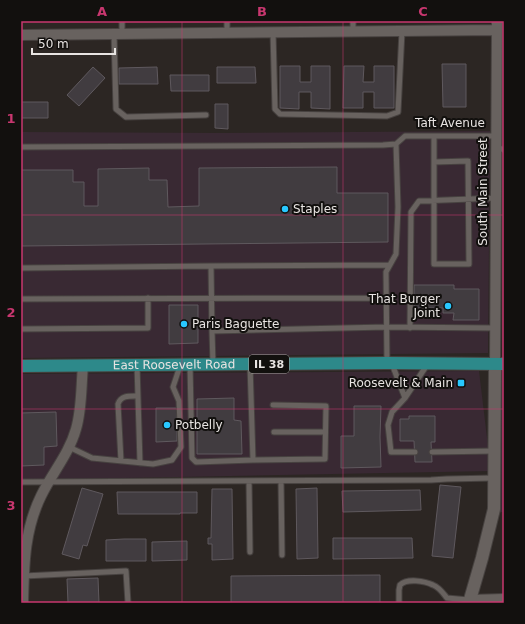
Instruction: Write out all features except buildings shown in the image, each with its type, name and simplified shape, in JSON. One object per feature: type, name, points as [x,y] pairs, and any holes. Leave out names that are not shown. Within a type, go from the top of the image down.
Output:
[{"type":"main road","name":"East Roosevelt Road","points":[[21,366],[390,363],[499,364]]},
{"type":"street","points":[[21,35],[353,32],[497,26]]},
{"type":"street","name":"South Main Street","points":[[497,26],[496,136],[500,149],[500,198],[495,328],[499,364]]},
{"type":"street","points":[[499,364],[494,451],[494,478],[496,493],[494,509],[482,558],[469,601],[504,599]]},
{"type":"street","points":[[23,603],[22,576],[26,542],[33,516],[48,482],[69,447],[76,428],[79,417],[83,366]]},
{"type":"lane","points":[[122,21],[118,34],[116,109],[126,117],[206,115]]},
{"type":"lane","points":[[227,21],[227,33]]},
{"type":"lane","points":[[353,21],[353,32]]},
{"type":"lane","points":[[273,32],[275,109],[280,114],[388,116],[398,112],[402,31]]},
{"type":"lane","name":"Taft Avenue","points":[[396,144],[404,136],[496,136]]},
{"type":"lane","points":[[434,136],[434,162],[434,201],[434,264],[469,264],[468,161],[434,162]]},
{"type":"lane","points":[[21,146],[396,144],[398,215],[396,254],[386,272],[387,328],[390,363],[405,398]]},
{"type":"lane","points":[[410,328],[411,212],[419,201],[500,198]]},
{"type":"lane","points":[[21,268],[389,265]]},
{"type":"lane","points":[[211,266],[213,364]]},
{"type":"lane","points":[[21,329],[148,328],[148,298]]},
{"type":"lane","points":[[21,299],[386,298]]},
{"type":"lane","points":[[212,331],[495,328]]},
{"type":"lane","points":[[415,452],[391,452],[388,425],[392,412],[405,398],[428,363]]},
{"type":"lane","points":[[250,364],[253,460]]},
{"type":"lane","points":[[137,365],[140,463]]},
{"type":"lane","points":[[185,365],[191,453],[192,458],[196,462],[325,459],[326,406],[273,405]]},
{"type":"lane","points":[[69,447],[92,458],[153,464],[172,460],[181,447],[179,401],[173,387],[185,365]]},
{"type":"lane","points":[[121,461],[118,404],[120,399],[123,397],[138,396]]},
{"type":"lane","points":[[274,432],[325,432]]},
{"type":"lane","points":[[432,452],[494,451]]},
{"type":"lane","points":[[21,482],[424,480],[494,478]]},
{"type":"lane","points":[[249,481],[250,552]]},
{"type":"lane","points":[[281,481],[282,555]]},
{"type":"lane","points":[[22,576],[126,571],[128,603]]},
{"type":"lane","points":[[399,603],[400,585],[407,581],[423,582],[434,585],[441,590],[446,600],[469,601]]},
{"type":"shaded area","points":[[490,131],[488,353],[21,358],[21,132],[221,133]]},
{"type":"shaded area","points":[[479,371],[491,471],[21,480],[21,374]]},
{"type":"shaded area","points":[[501,371],[504,371],[504,512],[500,512]]},
{"type":"place","name":"Staples","points":[[285,209]]},
{"type":"place","name":"That Burger Joint","points":[[448,306]]},
{"type":"place","name":"Paris Baguette","points":[[184,324]]},
{"type":"place","name":"Roosevelt & Main","points":[[461,383]]},
{"type":"place","name":"Potbelly","points":[[167,425]]}]
